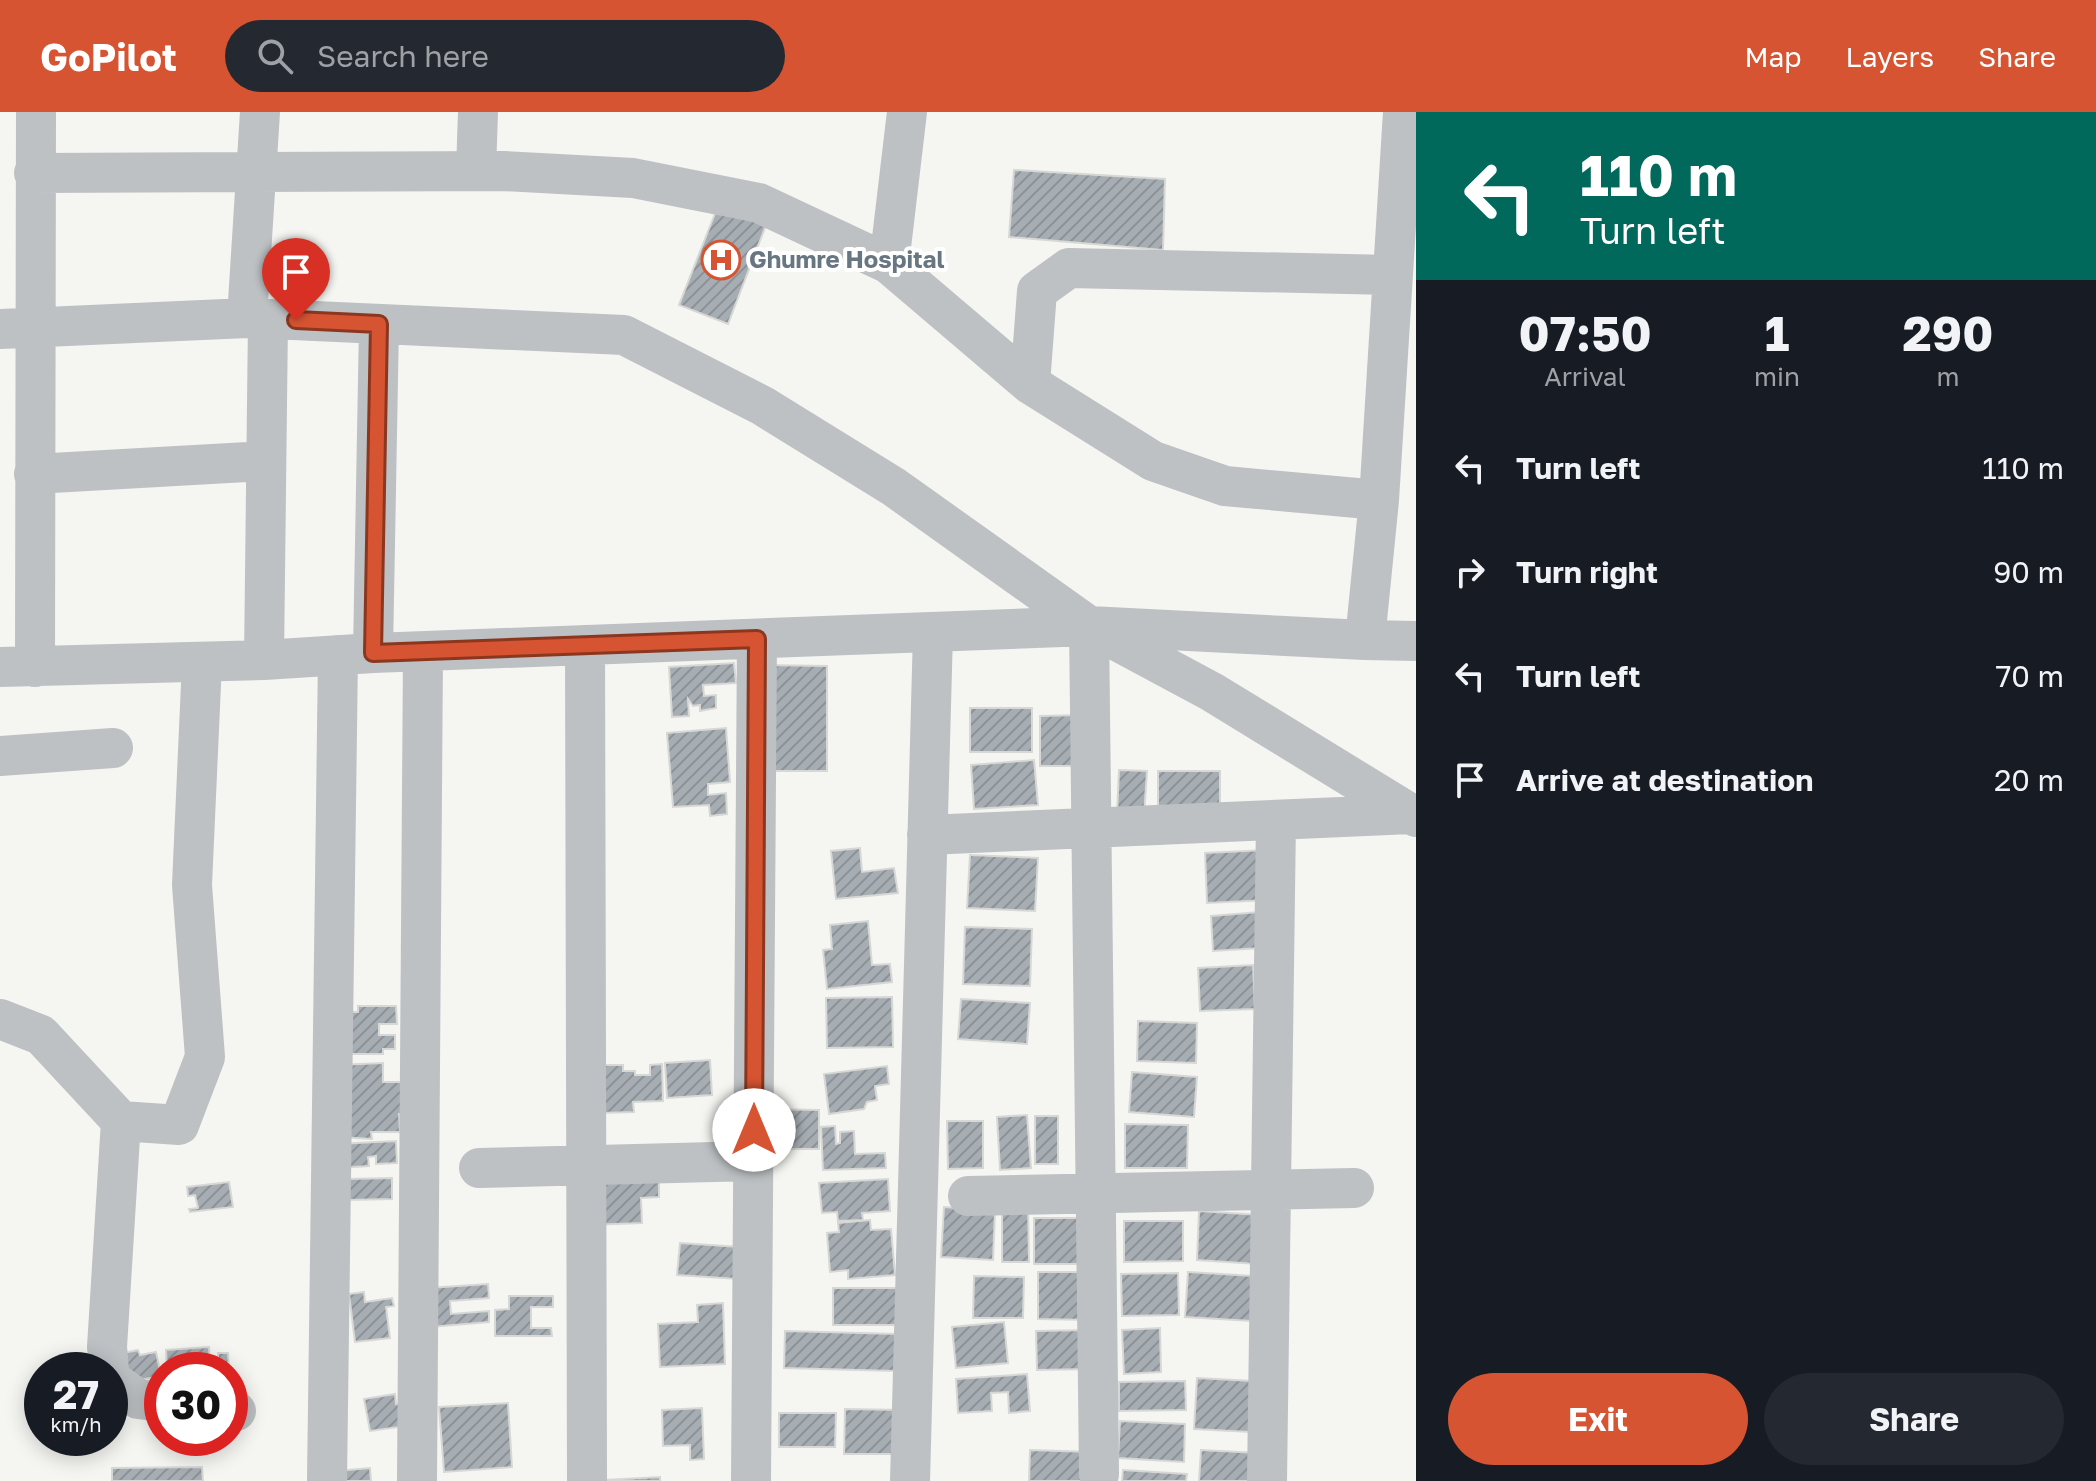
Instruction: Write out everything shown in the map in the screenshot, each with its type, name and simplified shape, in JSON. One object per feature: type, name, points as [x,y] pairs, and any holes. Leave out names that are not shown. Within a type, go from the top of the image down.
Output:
[{"type":"street","points":[[36,112],[34,173],[17,328],[34,474],[17,667],[264,660],[1089,626],[1416,641]]},
{"type":"street","points":[[260,112],[255,174],[258,318],[266,461],[264,660]]},
{"type":"street","points":[[476,171],[478,112]]},
{"type":"street","points":[[889,264],[907,112]]},
{"type":"street","points":[[1365,640],[1379,500],[1403,112]]},
{"type":"street","points":[[34,173],[476,171],[633,178],[759,203],[889,264],[1030,384],[1153,461],[1225,486],[1379,500]]},
{"type":"street","points":[[1030,384],[1037,291],[1069,268],[1391,275]]},
{"type":"street","points":[[17,328],[258,318],[624,335],[763,406],[894,487],[1089,626],[1212,692],[1414,816]]},
{"type":"street","points":[[327,1481],[356,654],[379,324]]},
{"type":"street","points":[[34,474],[266,461]]},
{"type":"street","points":[[1089,626],[1099,1474]]},
{"type":"street","points":[[910,1481],[933,632]]},
{"type":"street","points":[[751,1481],[757,639]]},
{"type":"street","points":[[585,645],[587,1481]]},
{"type":"street","points":[[417,1481],[423,652]]},
{"type":"street","points":[[0,1019],[41,1035],[121,1121],[179,1125],[205,1057],[192,885],[202,662]]},
{"type":"street","points":[[0,756],[113,748]]},
{"type":"street","points":[[927,835],[1414,816]]},
{"type":"street","points":[[1267,1481],[1276,820]]},
{"type":"street","points":[[107,1352],[121,1121]]},
{"type":"street","points":[[479,1168],[753,1161]]},
{"type":"street","points":[[968,1196],[1354,1188]]},
{"type":"building","points":[[1014,170],[1165,179],[1163,250],[1009,237]]},
{"type":"building","points":[[718,206],[766,225],[728,324],[679,305]]},
{"type":"building","points":[[734,663],[736,683],[703,685],[704,696],[716,695],[716,708],[700,711],[700,705],[693,706],[688,699],[689,716],[672,717],[669,667]]},
{"type":"building","points":[[764,665],[827,666],[827,771],[764,771]]},
{"type":"building","points":[[970,708],[1032,708],[1032,752],[970,752]]},
{"type":"building","points":[[1083,715],[1083,766],[1040,766],[1040,716]]},
{"type":"building","points":[[726,728],[730,782],[708,784],[708,795],[726,793],[727,814],[710,816],[709,805],[673,807],[667,733]]},
{"type":"building","points":[[1034,760],[1038,805],[974,809],[971,765]]},
{"type":"building","points":[[1119,770],[1147,771],[1144,815],[1117,813]]},
{"type":"building","points":[[1158,771],[1220,771],[1220,809],[1158,809]]},
{"type":"building","points":[[860,848],[862,872],[894,868],[898,893],[836,899],[831,851]]},
{"type":"building","points":[[1266,850],[1268,900],[1207,903],[1205,853]]},
{"type":"building","points":[[970,855],[1038,858],[1035,911],[967,908]]},
{"type":"building","points":[[1259,912],[1261,948],[1213,951],[1211,916]]},
{"type":"building","points":[[868,921],[872,965],[890,964],[892,982],[827,989],[823,950],[832,949],[830,925]]},
{"type":"building","points":[[965,927],[1032,929],[1030,986],[963,984]]},
{"type":"building","points":[[1253,965],[1255,1009],[1200,1011],[1198,968]]},
{"type":"building","points":[[892,997],[893,1047],[827,1048],[826,998]]},
{"type":"building","points":[[961,999],[1030,1003],[1027,1044],[958,1039]]},
{"type":"building","points":[[358,1006],[396,1006],[397,1024],[379,1024],[379,1035],[395,1035],[395,1049],[383,1049],[383,1054],[350,1054],[349,1012],[358,1012]]},
{"type":"building","points":[[1138,1021],[1197,1023],[1196,1063],[1137,1061]]},
{"type":"building","points":[[710,1060],[712,1095],[667,1098],[665,1063]]},
{"type":"building","points":[[383,1063],[383,1082],[405,1082],[406,1114],[399,1114],[400,1132],[371,1132],[372,1139],[339,1137],[337,1065]]},
{"type":"building","points":[[662,1064],[663,1101],[633,1102],[634,1112],[601,1113],[600,1065],[623,1065],[623,1071],[650,1075],[650,1065]]},
{"type":"building","points":[[887,1066],[889,1084],[875,1086],[877,1100],[867,1102],[864,1109],[829,1114],[824,1074]]},
{"type":"building","points":[[1132,1072],[1197,1077],[1194,1117],[1129,1112]]},
{"type":"building","points":[[758,1109],[819,1110],[819,1149],[758,1149]]},
{"type":"building","points":[[1027,1115],[1031,1168],[1000,1170],[997,1117]]},
{"type":"building","points":[[1035,1116],[1058,1116],[1058,1164],[1035,1164]]},
{"type":"building","points":[[947,1121],[983,1121],[983,1168],[948,1169]]},
{"type":"building","points":[[1125,1124],[1188,1125],[1187,1168],[1125,1168]]},
{"type":"building","points":[[835,1126],[836,1144],[840,1143],[840,1132],[854,1131],[855,1154],[885,1153],[886,1168],[823,1170],[821,1127]]},
{"type":"building","points":[[396,1141],[397,1163],[376,1164],[376,1156],[368,1157],[369,1166],[339,1168],[337,1144]]},
{"type":"building","points":[[659,1171],[659,1197],[641,1198],[642,1223],[588,1225],[586,1175]]},
{"type":"building","points":[[392,1178],[392,1199],[347,1200],[347,1179]]},
{"type":"building","points":[[888,1179],[890,1211],[862,1213],[863,1220],[838,1221],[837,1212],[822,1213],[819,1183]]},
{"type":"building","points":[[229,1182],[233,1207],[190,1212],[189,1209],[198,1208],[195,1195],[188,1196],[187,1187]]},
{"type":"building","points":[[1002,1204],[1028,1204],[1029,1262],[1002,1262]]},
{"type":"building","points":[[944,1207],[995,1211],[993,1260],[941,1257]]},
{"type":"building","points":[[1199,1211],[1260,1215],[1257,1264],[1197,1260]]},
{"type":"building","points":[[1034,1218],[1087,1218],[1087,1264],[1034,1264]]},
{"type":"building","points":[[870,1220],[871,1230],[891,1229],[895,1275],[848,1279],[848,1270],[830,1272],[827,1233],[839,1232],[838,1223]]},
{"type":"building","points":[[1124,1221],[1183,1221],[1183,1261],[1124,1262]]},
{"type":"building","points":[[680,1243],[740,1247],[738,1279],[677,1275]]},
{"type":"building","points":[[1038,1272],[1089,1272],[1089,1320],[1038,1319]]},
{"type":"building","points":[[1188,1272],[1254,1276],[1252,1321],[1185,1317]]},
{"type":"building","points":[[1178,1273],[1179,1315],[1122,1316],[1121,1274]]},
{"type":"building","points":[[974,1276],[1024,1277],[1023,1318],[973,1318]]},
{"type":"building","points":[[488,1284],[489,1298],[450,1301],[451,1314],[489,1311],[489,1322],[430,1327],[428,1288]]},
{"type":"building","points":[[833,1288],[897,1288],[897,1325],[833,1325]]},
{"type":"building","points":[[364,1292],[365,1302],[392,1298],[394,1306],[386,1307],[390,1338],[355,1342],[349,1294]]},
{"type":"building","points":[[509,1296],[553,1296],[553,1307],[531,1307],[531,1328],[551,1328],[552,1336],[495,1336],[495,1310],[509,1309]]},
{"type":"building","points":[[723,1303],[725,1364],[660,1367],[658,1324],[698,1322],[697,1305]]},
{"type":"building","points":[[1004,1322],[1008,1363],[956,1368],[952,1327]]},
{"type":"building","points":[[1160,1328],[1161,1372],[1124,1374],[1122,1330]]},
{"type":"building","points":[[1090,1330],[1091,1369],[1037,1370],[1036,1331]]},
{"type":"building","points":[[785,1331],[897,1334],[896,1371],[784,1368]]},
{"type":"building","points":[[209,1347],[209,1352],[166,1352]]},
{"type":"building","points":[[138,1350],[140,1355],[144,1354],[144,1379],[128,1382],[128,1352]]},
{"type":"building","points":[[1027,1374],[1030,1411],[1009,1413],[1008,1392],[991,1393],[992,1411],[958,1413],[956,1379]]},
{"type":"building","points":[[1197,1378],[1253,1381],[1250,1432],[1194,1429]]},
{"type":"building","points":[[1185,1381],[1186,1410],[1119,1411],[1119,1382]]},
{"type":"building","points":[[395,1394],[396,1404],[402,1403],[406,1426],[370,1431],[364,1399]]},
{"type":"building","points":[[508,1403],[512,1467],[444,1472],[439,1407]]},
{"type":"building","points":[[702,1408],[704,1459],[690,1460],[690,1445],[663,1446],[662,1410]]},
{"type":"building","points":[[845,1409],[902,1410],[902,1454],[844,1454]]},
{"type":"building","points":[[779,1413],[836,1413],[835,1447],[779,1447]]},
{"type":"building","points":[[1120,1421],[1185,1424],[1184,1462],[1118,1458]]},
{"type":"building","points":[[1030,1450],[1092,1452],[1091,1481],[1029,1481]]},
{"type":"building","points":[[1201,1450],[1259,1453],[1258,1481],[1199,1481]]},
{"type":"building","points":[[202,1467],[203,1481],[112,1481],[112,1468]]},
{"type":"building","points":[[370,1468],[371,1481],[338,1481],[337,1471]]},
{"type":"building","points":[[1123,1470],[1187,1474],[1186,1481],[1122,1481]]},
{"type":"building","points":[[660,1477],[660,1481],[605,1481],[605,1480]]},
{"type":"place","name":"Ghumre Hospital","points":[[721,260]]},
{"type":"route","points":[[296,320],[379,324],[373,653],[757,639],[754,1130]]}]
